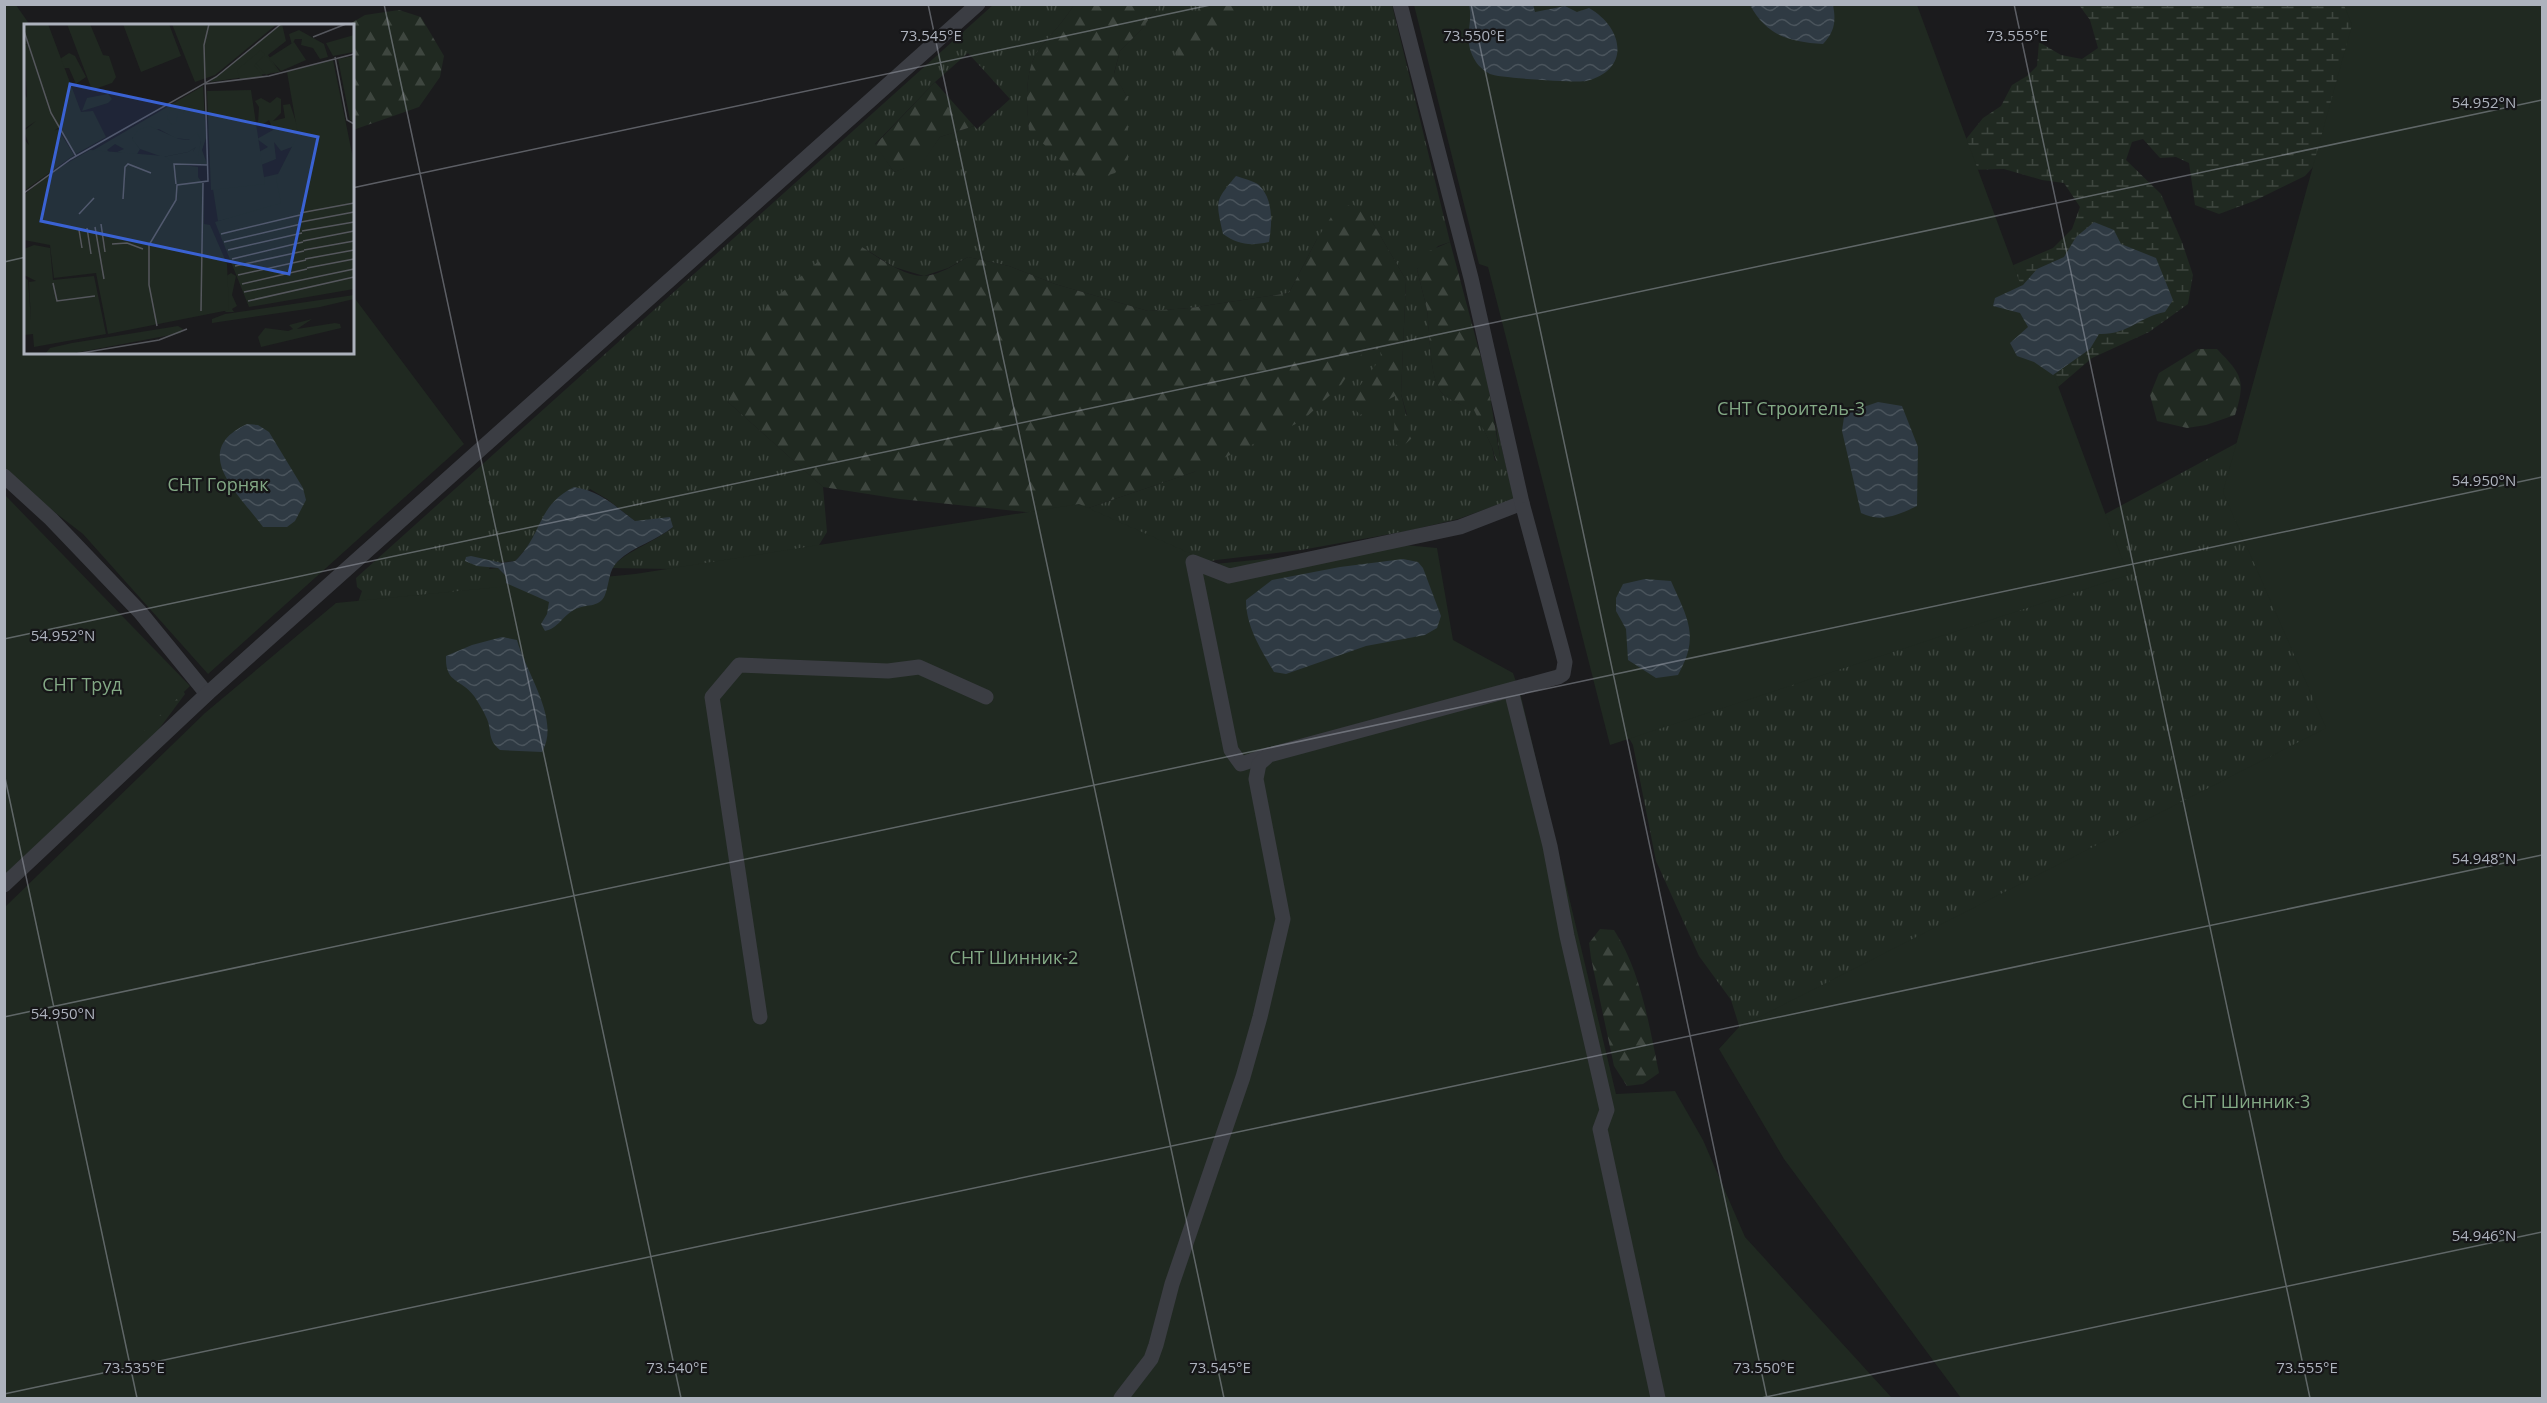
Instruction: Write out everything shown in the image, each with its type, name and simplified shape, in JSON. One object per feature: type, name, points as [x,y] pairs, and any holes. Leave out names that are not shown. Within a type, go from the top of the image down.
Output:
[{"type":"street","points":[[4,885],[207,694],[978,4]]},
{"type":"street","points":[[1400,4],[1471,278],[1522,503],[1565,662],[1563,674],[1241,764],[1231,750],[1193,562],[1229,576],[1460,527],[1522,503]]},
{"type":"street","points":[[4,476],[51,519],[140,612],[207,694]]},
{"type":"street","points":[[760,1017],[712,698],[739,665],[888,671],[920,667],[986,697]]},
{"type":"street","points":[[1512,690],[1550,846],[1607,1110],[1600,1128],[1658,1398]]},
{"type":"street","points":[[1121,1398],[1151,1359],[1156,1345],[1172,1284],[1243,1077],[1283,919],[1256,779],[1259,764],[1269,755]]},
{"type":"green space","points":[[2376,4],[2323,156],[2305,176],[2254,201],[2219,214],[2195,205],[2189,163],[2176,157],[2160,158],[2143,139],[2132,142],[2126,160],[2161,194],[2182,242],[2193,275],[2188,304],[2149,332],[2092,358],[2051,393],[1997,272],[2053,248],[2072,229],[2080,207],[2064,183],[2042,180],[2004,169],[1969,170],[1958,149],[1983,118],[2001,106],[2012,85],[2027,76],[2037,66],[2039,42],[2061,55],[2082,59],[2098,48],[2090,20],[2079,5]]},
{"type":"green space","name":"СНТ Горняк","points":[[4,5],[16,5],[29,24],[24,24],[24,354],[354,354],[354,297],[464,444],[208,674],[83,534],[5,474]]},
{"type":"green space","points":[[993,5],[1074,5],[1040,48],[1031,67],[1027,88],[1029,130],[1127,97],[1114,74],[1120,51],[1141,30],[1159,5],[1202,5],[1229,23],[1239,5],[1392,5],[1450,242],[1438,246],[1417,269],[1427,310],[1434,375],[1444,395],[1474,409],[1492,447],[1495,461],[1500,457],[1495,419],[1514,499],[1458,519],[1407,531],[1301,550],[1216,560],[1182,568],[1065,516],[1194,472],[1367,350],[1380,349],[1395,396],[1395,415],[1407,415],[1401,394],[1406,280],[1370,218],[1317,239],[1289,293],[1190,308],[1148,311],[1055,284],[1009,266],[968,257],[948,268],[924,276],[894,267],[862,247],[728,402],[823,487],[827,532],[803,571],[611,568],[618,561],[673,527],[635,521],[590,489],[537,529],[535,539],[515,561],[492,563],[489,569],[498,568],[520,589],[354,614],[362,591],[357,587],[356,578]],"holes":[[[968,53],[1010,99],[977,129],[974,126],[940,137],[923,161],[894,172],[875,144],[935,82]]]},
{"type":"green space","points":[[1074,5],[1159,5],[1141,30],[1120,51],[1114,73],[1127,97],[1128,159],[1115,173],[1084,183],[1029,130],[1027,110],[1027,88],[1035,57]]},
{"type":"green space","points":[[1202,5],[1239,5],[1218,48],[1190,58],[1176,58],[1174,43]]},
{"type":"green space","name":"СНТ Строитель-3","points":[[1414,5],[1917,5],[2128,575],[1610,745],[1488,267],[1479,264]]},
{"type":"green space","name":"СНТ Шинник-3","points":[[2344,5],[2542,5],[2542,1398],[1961,1398],[1784,1159],[1719,1049],[1738,1028],[2326,728],[2223,492],[2352,25]]},
{"type":"green space","points":[[399,10],[421,17],[444,56],[440,77],[419,107],[354,130],[354,24],[350,24],[365,15]]},
{"type":"green space","points":[[935,82],[974,126],[940,137],[923,162],[894,172],[875,145]]},
{"type":"green space","points":[[1352,204],[1370,218],[1406,280],[1401,394],[1412,438],[1401,448],[1394,443],[1395,396],[1360,415],[1348,401],[1381,358],[1380,349],[1367,350],[1361,355],[1341,385],[1302,421],[1194,472],[1065,516],[900,499],[823,487],[728,402],[767,305],[826,255],[862,247],[899,270],[923,276],[941,272],[968,257],[1009,266],[1055,284],[1148,311],[1190,308],[1289,293],[1317,239],[1335,211]]},
{"type":"green space","points":[[1450,242],[1488,384],[1500,457],[1499,470],[1492,447],[1474,410],[1444,395],[1434,375],[1427,310],[1417,269],[1429,251]]},
{"type":"green space","points":[[2198,349],[2217,349],[2237,372],[2241,386],[2235,415],[2206,425],[2187,428],[2157,421],[2150,395],[2159,373]]},
{"type":"green space","points":[[2272,424],[2394,731],[1742,1035],[1731,1000],[1699,956],[1656,861],[1633,745],[1624,729],[2074,531]]},
{"type":"green space","name":"СНТ Труд","points":[[5,495],[190,686],[5,867]]},
{"type":"green space","name":"СНТ Шинник-2","points":[[1079,504],[1214,564],[1404,545],[1437,548],[1453,640],[1513,673],[1521,696],[1616,1094],[1675,1091],[1703,1140],[1745,1237],[1892,1398],[5,1398],[5,907],[205,713],[336,603],[635,574]]},
{"type":"green space","points":[[182,689],[185,694],[156,733],[5,876],[5,849]]},
{"type":"green space","points":[[1600,929],[1614,930],[1631,963],[1643,999],[1659,1073],[1643,1084],[1627,1086],[1614,1066],[1589,943]]},
{"type":"water","points":[[1533,4],[1535,12],[1565,6],[1577,12],[1589,8],[1601,16],[1610,26],[1618,48],[1616,58],[1610,68],[1600,76],[1586,81],[1507,77],[1490,74],[1482,69],[1469,46],[1469,5]]},
{"type":"water","points":[[1750,5],[1833,5],[1834,26],[1823,44],[1789,39],[1764,24]]},
{"type":"water","points":[[1236,176],[1259,185],[1264,191],[1270,205],[1269,242],[1245,244],[1223,234],[1218,208],[1220,197]]},
{"type":"water","points":[[2094,222],[2114,230],[2121,244],[2156,258],[2173,300],[2165,312],[2118,332],[2099,334],[2090,349],[2053,375],[2034,362],[2017,356],[2010,343],[2028,327],[2020,313],[1993,306],[1995,298],[2023,285],[2037,269],[2064,257],[2076,237]]},
{"type":"water","points":[[1878,402],[1902,406],[1918,447],[1917,506],[1882,518],[1861,513],[1842,431],[1844,417],[1852,411]]},
{"type":"water","points":[[247,424],[258,425],[269,432],[303,488],[306,500],[295,521],[287,527],[263,527],[224,473],[220,459],[222,447],[230,435]]},
{"type":"water","points":[[574,487],[592,492],[635,521],[670,517],[673,527],[618,561],[611,573],[605,595],[599,602],[574,610],[554,627],[545,631],[541,624],[547,614],[549,602],[506,583],[506,576],[498,568],[477,566],[465,561],[466,557],[471,556],[502,563],[515,561],[531,541],[553,503]]},
{"type":"water","points":[[1403,559],[1418,562],[1423,568],[1441,616],[1437,628],[1425,635],[1366,646],[1286,674],[1274,672],[1251,629],[1246,600],[1272,580],[1340,567]]},
{"type":"water","points":[[1645,579],[1671,581],[1686,617],[1690,639],[1689,650],[1678,675],[1656,678],[1628,660],[1626,629],[1616,611],[1616,598],[1623,584]]},
{"type":"water","points":[[502,637],[517,640],[540,696],[547,726],[547,739],[542,752],[500,750],[491,738],[486,717],[474,696],[448,672],[446,656],[472,645]]}]
